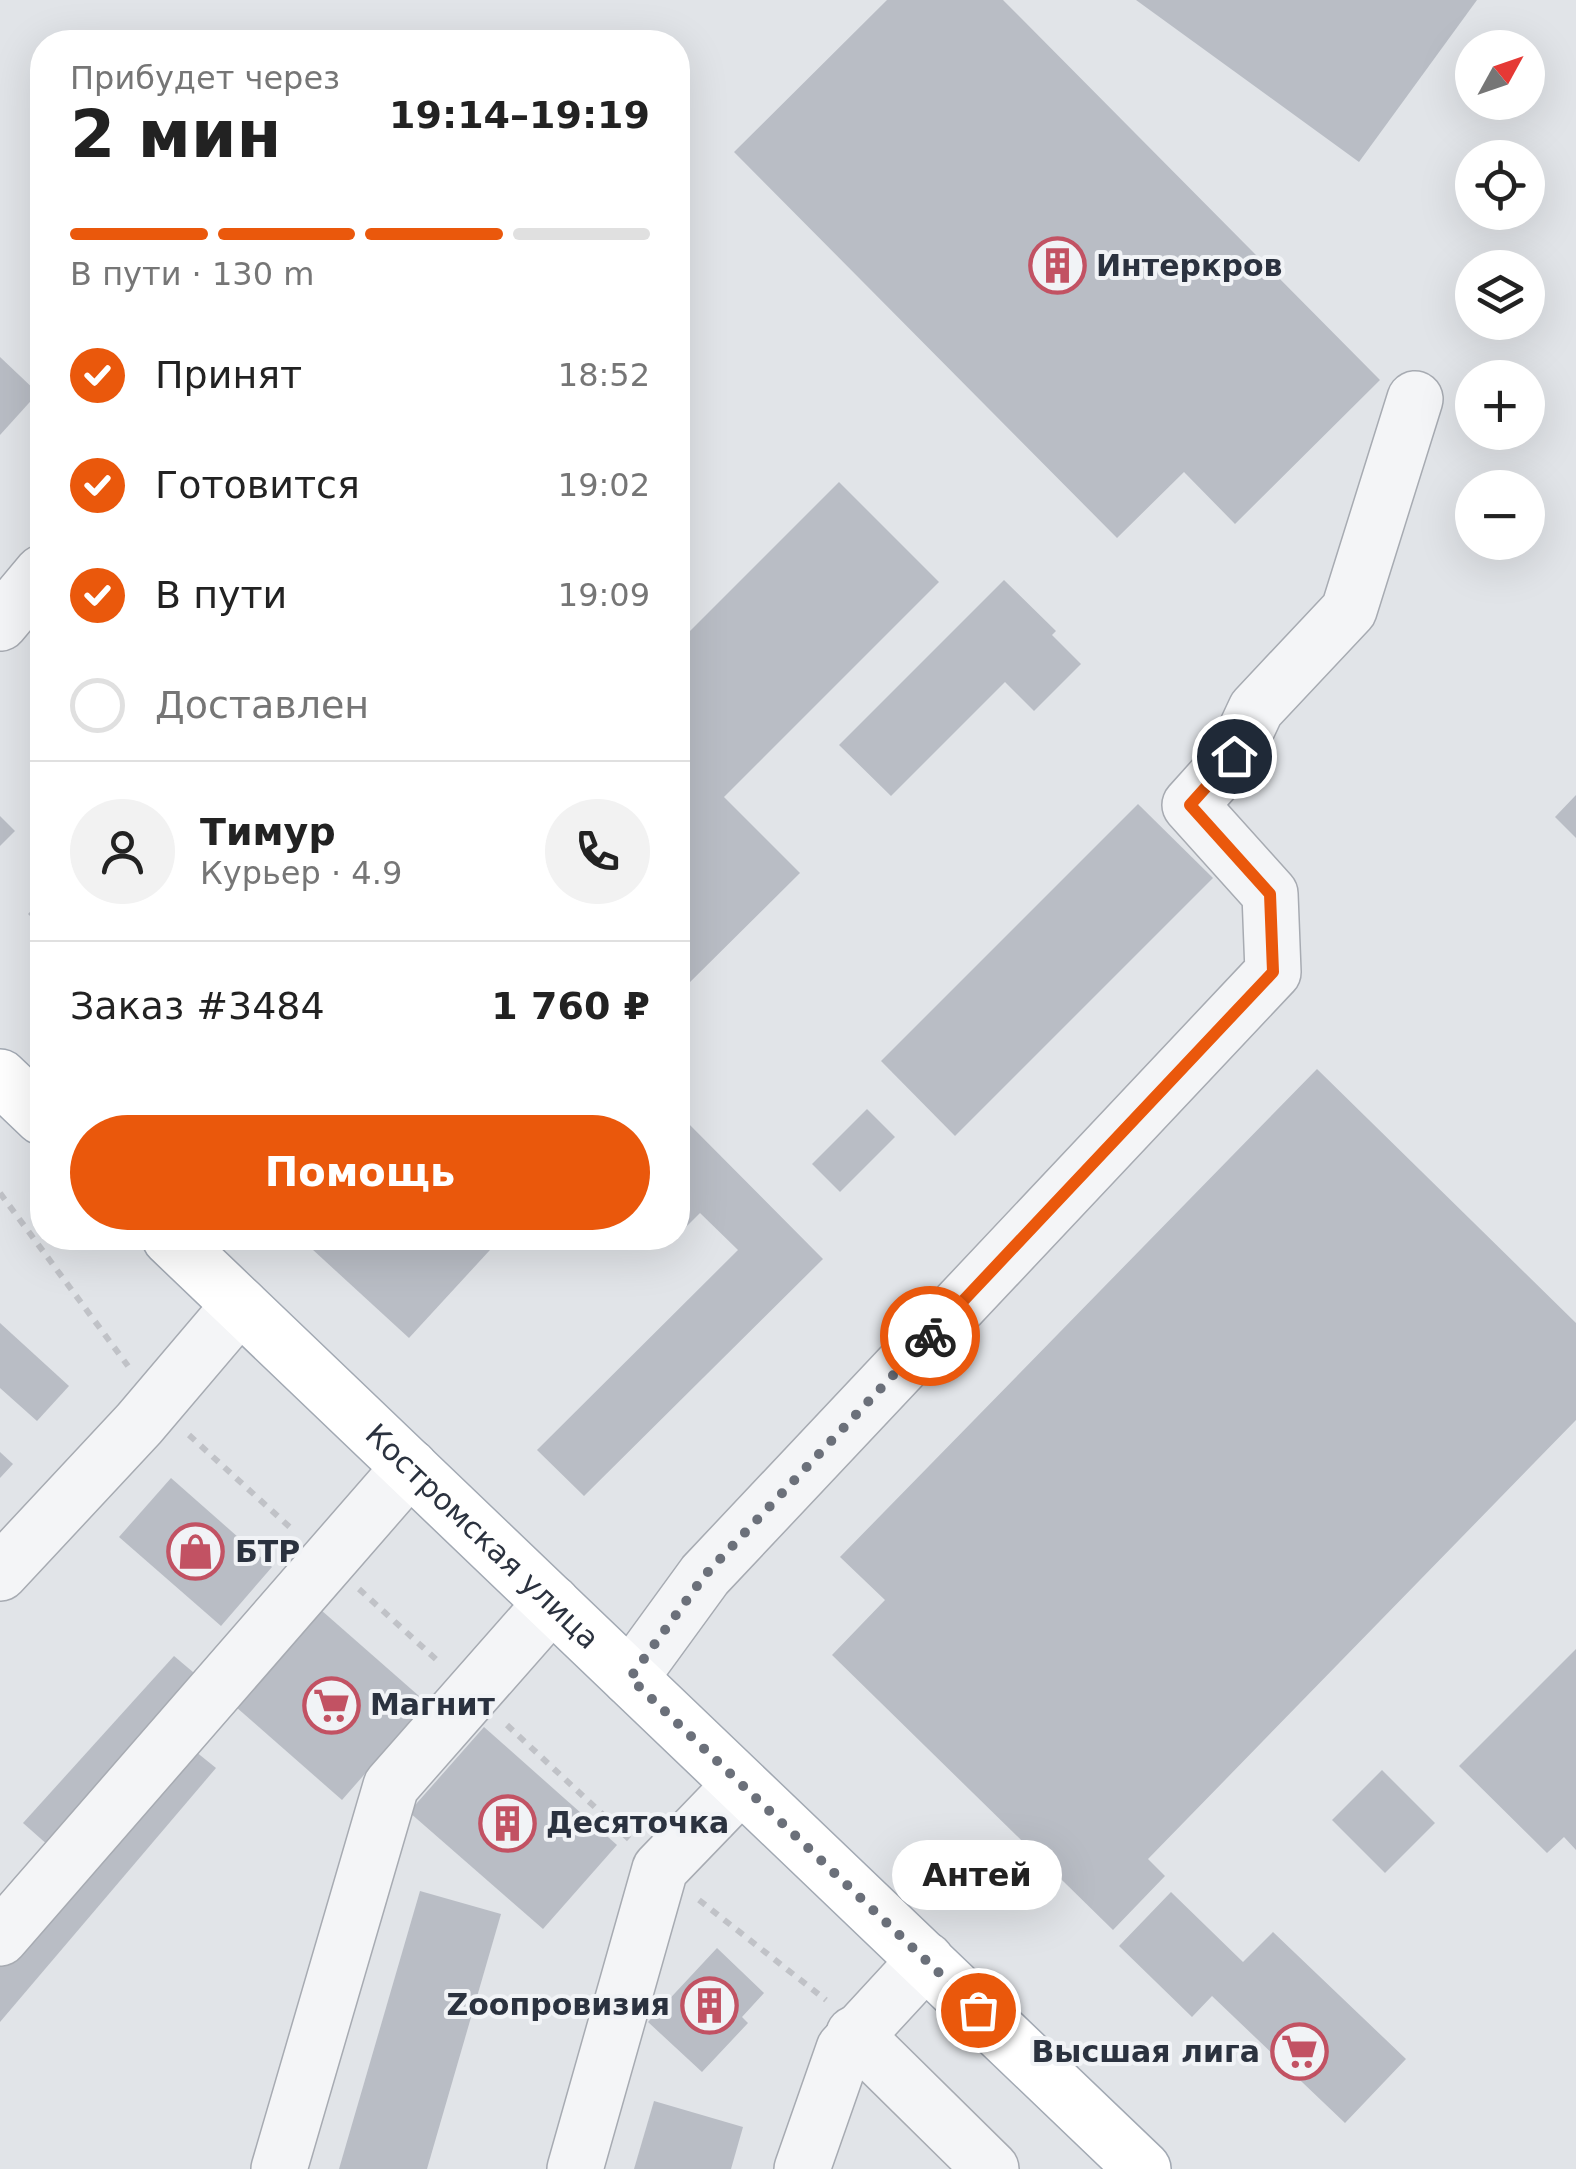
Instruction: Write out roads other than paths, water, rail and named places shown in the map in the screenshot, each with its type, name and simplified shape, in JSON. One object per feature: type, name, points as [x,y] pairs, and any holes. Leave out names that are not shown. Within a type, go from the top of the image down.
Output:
[{"type":"main road","points":[[0,1077],[30,1106]]},
{"type":"main road","name":"Костромская улица","points":[[183,1250],[1143,2169]]},
{"type":"street","points":[[630,1678],[705,1575],[1273,972],[1270,894],[1190,805],[1234,756],[1256,709],[1349,610],[1414,398]]},
{"type":"street","points":[[0,622],[30,587]]},
{"type":"street","points":[[0,1573],[139,1424],[240,1305]]},
{"type":"street","points":[[0,1938],[410,1467]]},
{"type":"street","points":[[279,2169],[392,1786],[552,1603]]},
{"type":"street","points":[[575,2169],[660,1869],[741,1785]]},
{"type":"street","points":[[802,2169],[836,2068],[854,2034],[926,1960]]},
{"type":"street","points":[[854,2034],[992,2169]]},
{"type":"place","name":"Интеркров","points":[[1057,266]]},
{"type":"place","name":"БТР","points":[[196,1552]]},
{"type":"place","name":"Магнит","points":[[331,1705]]},
{"type":"place","name":"Десяточка","points":[[507,1823]]},
{"type":"place","name":"Zоопровизия","points":[[709,2005]]},
{"type":"place","name":"Антей","points":[[978,2010]]},
{"type":"place","name":"Высшая лига","points":[[1299,2052]]}]
